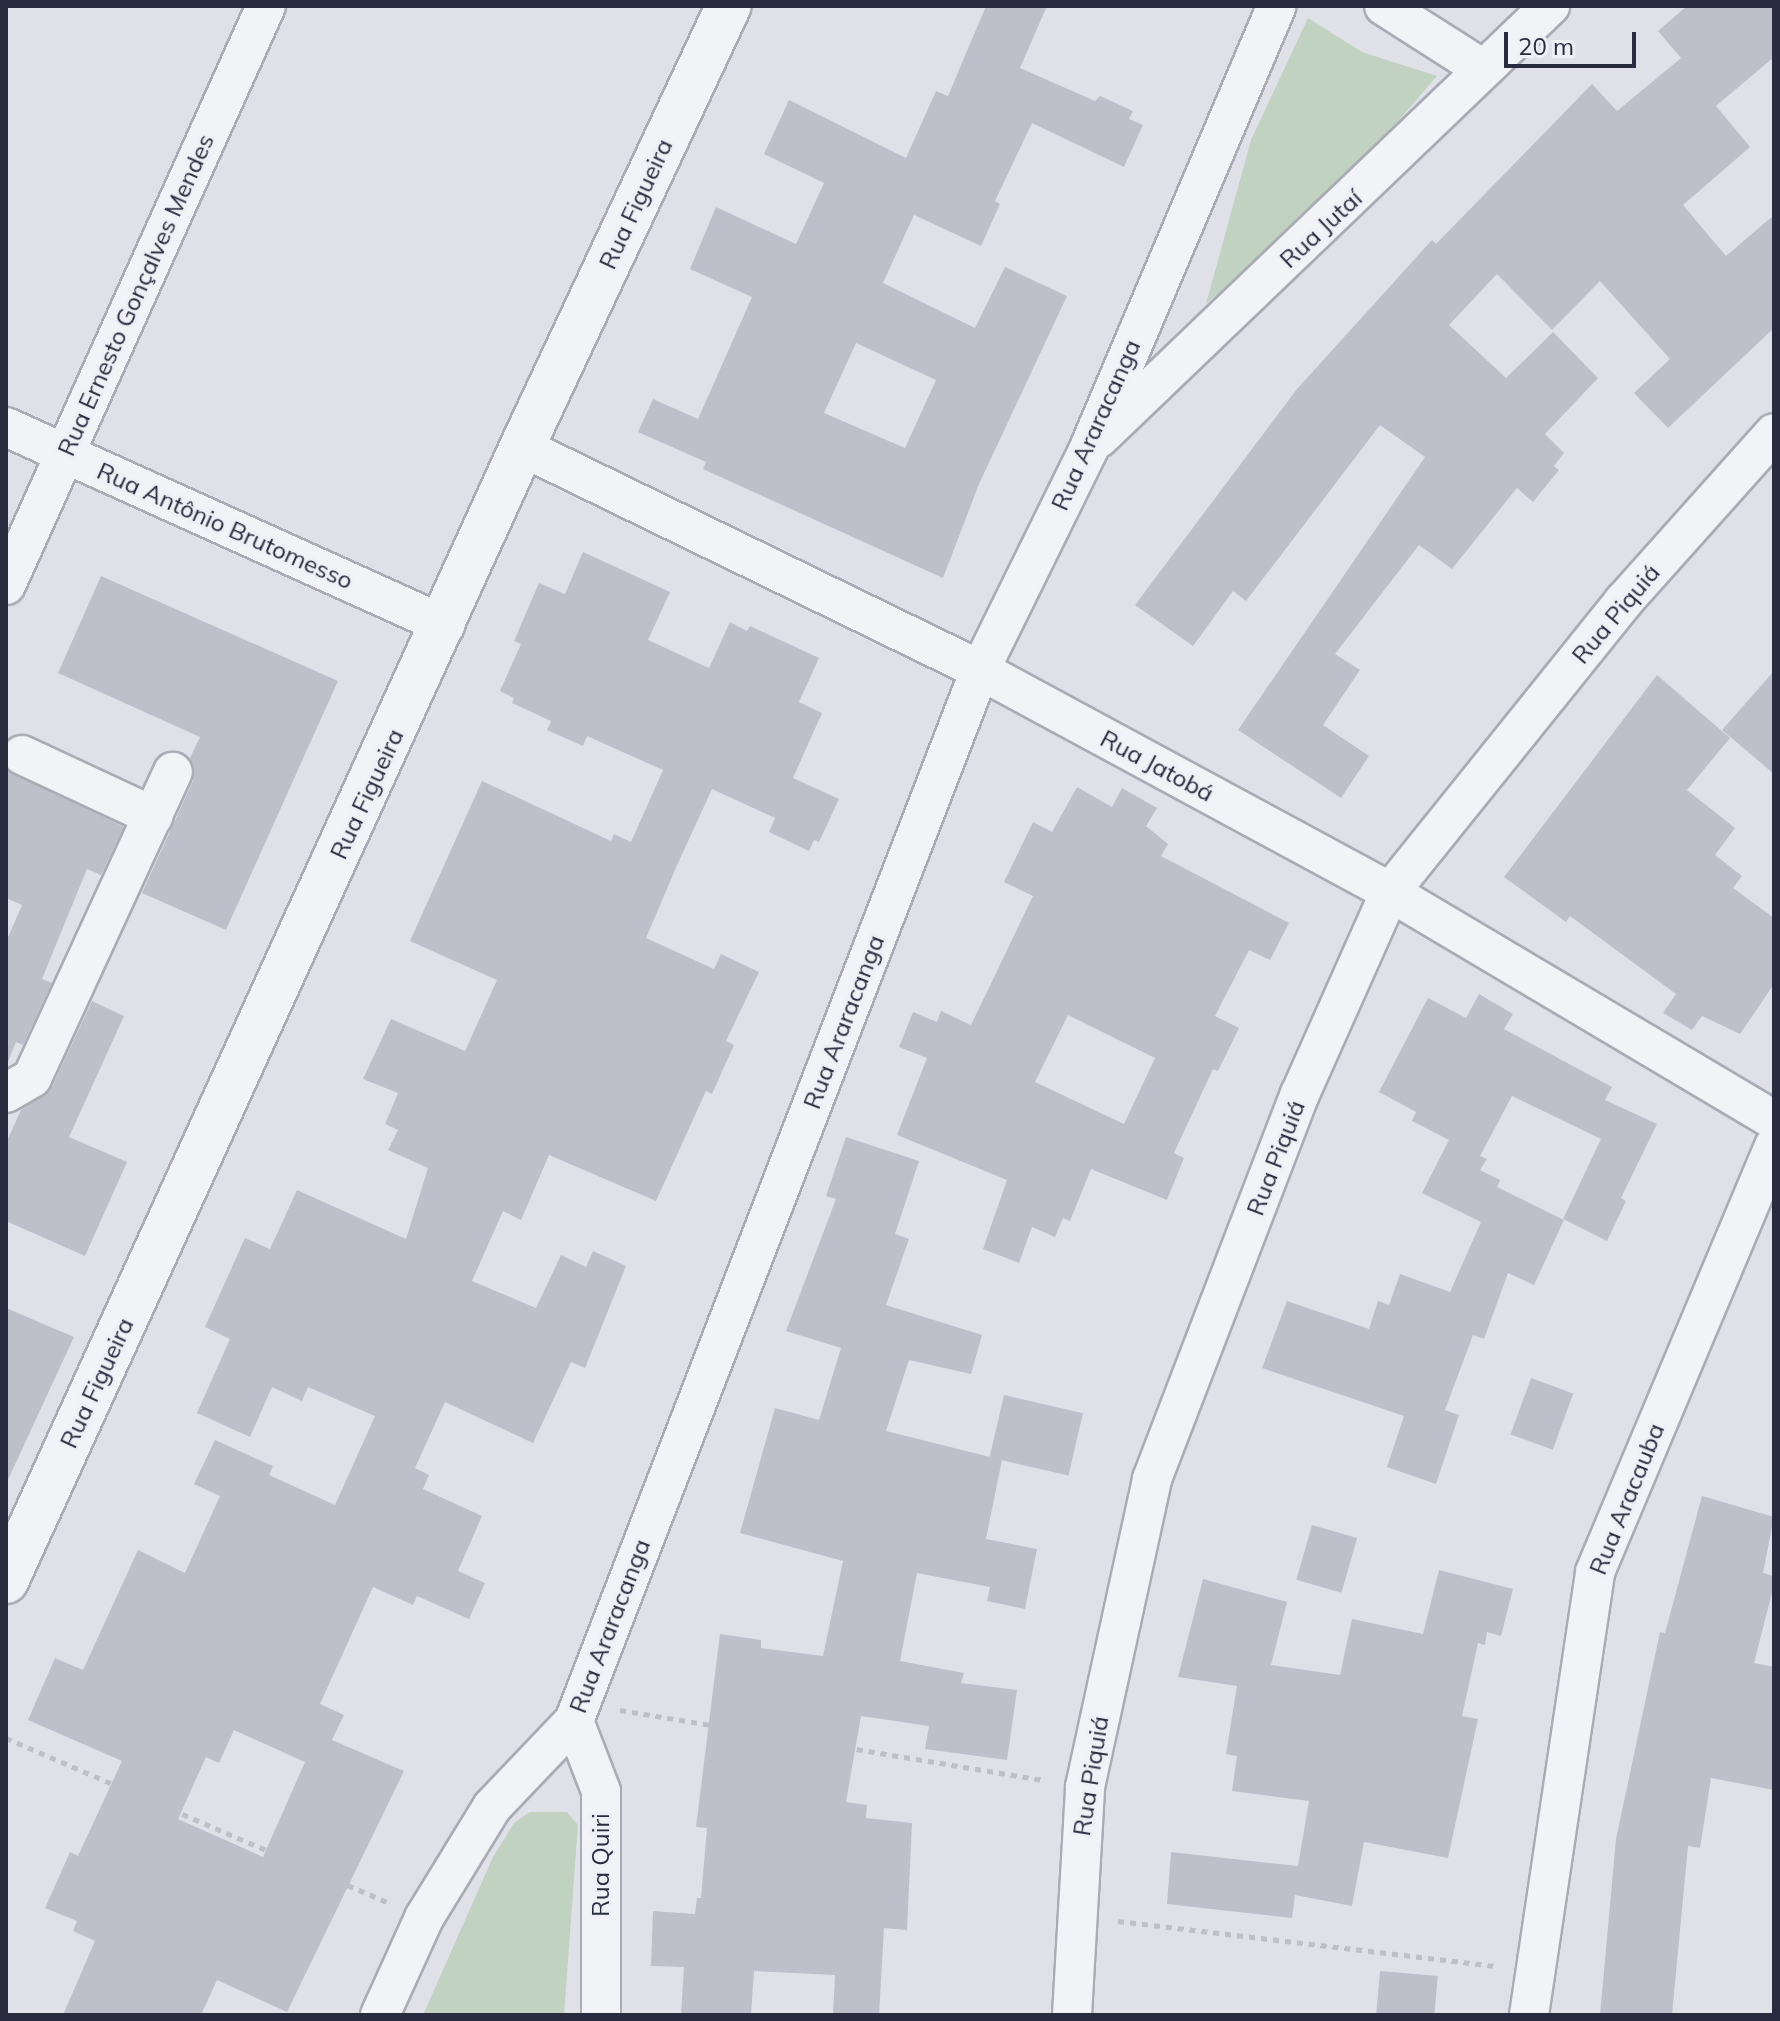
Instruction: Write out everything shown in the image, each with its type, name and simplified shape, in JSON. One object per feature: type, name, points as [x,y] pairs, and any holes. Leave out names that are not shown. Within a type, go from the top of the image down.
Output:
[{"type":"street","name":"Rua Ernesto Gonçalves Mendes","points":[[6,585],[266,6]]},
{"type":"street","name":"Rua Figueira","points":[[6,1581],[445,625],[522,447],[729,6]]},
{"type":"street","name":"Rua Araracanga","points":[[380,2015],[424,1918],[492,1807],[577,1712],[980,670],[1089,448],[1277,6]]},
{"type":"street","points":[[1384,6],[1483,69]]},
{"type":"street","name":"Rua Jutaí","points":[[1089,448],[1550,6]]},
{"type":"street","name":"Rua Antônio Brutomesso","points":[[6,427],[445,625]]},
{"type":"street","name":"Rua Piquiá","points":[[1072,2015],[1074,1916],[1085,1787],[1152,1479],[1300,1094],[1390,892],[1624,601],[1774,433]]},
{"type":"street","name":"Rua Jatobá","points":[[522,447],[980,670],[1390,892],[1774,1120]]},
{"type":"street","points":[[22,755],[153,816]]},
{"type":"street","points":[[6,1093],[32,1078],[173,772]]},
{"type":"street","name":"Rua Aracauba","points":[[1529,2015],[1595,1572],[1774,1146]]},
{"type":"street","name":"Rua Quiri","points":[[577,1712],[601,1791],[601,2015]]},
{"type":"path","points":[[577,1712],[1085,1787]]},
{"type":"path","points":[[6,1738],[424,1918]]},
{"type":"path","points":[[1074,1916],[1534,1970]]},
{"type":"green space","points":[[1308,18],[1362,52],[1437,76],[1346,181],[1206,304],[1251,140]]},
{"type":"green space","points":[[530,1812],[567,1812],[578,1825],[564,2015],[423,2015],[493,1857],[514,1823]]},
{"type":"building","points":[[986,6],[1047,6],[1020,68],[1095,101],[1100,96],[1133,111],[1129,119],[1143,125],[1124,167],[1032,123],[995,201],[1000,204],[981,246],[914,215],[883,283],[975,328],[1005,267],[1067,296],[979,484],[943,578],[703,469],[706,462],[638,432],[653,399],[698,419],[752,297],[690,269],[716,207],[796,244],[824,183],[764,154],[789,100],[906,158],[936,91],[948,96]],"holes":[[[856,343],[936,380],[905,448],[824,413]]]},
{"type":"building","points":[[1687,6],[1774,6],[1774,57],[1716,106],[1750,147],[1683,205],[1726,256],[1774,215],[1774,328],[1668,428],[1634,393],[1670,359],[1600,281],[1552,330],[1497,274],[1449,325],[1506,378],[1553,332],[1598,378],[1545,434],[1564,453],[1554,466],[1559,470],[1533,502],[1517,488],[1452,569],[1419,545],[1335,654],[1360,670],[1323,725],[1369,756],[1341,798],[1238,730],[1425,457],[1380,425],[1246,601],[1233,591],[1193,646],[1135,605],[1297,389],[1432,240],[1436,244],[1592,84],[1617,111],[1681,58],[1658,31]]},
{"type":"building","points":[[583,552],[670,592],[648,640],[709,668],[730,622],[747,631],[750,626],[819,658],[799,702],[822,713],[793,778],[839,799],[819,842],[814,840],[809,851],[769,832],[775,818],[712,789],[678,863],[646,938],[714,969],[721,954],[759,972],[726,1041],[734,1045],[712,1094],[706,1091],[656,1201],[549,1155],[521,1220],[503,1211],[472,1281],[536,1308],[561,1255],[586,1267],[593,1251],[626,1266],[585,1368],[571,1362],[533,1443],[445,1402],[415,1468],[429,1475],[423,1489],[482,1516],[458,1571],[485,1583],[469,1619],[417,1596],[413,1605],[373,1587],[320,1704],[344,1715],[332,1740],[404,1771],[287,2012],[217,1980],[201,2015],[63,2015],[95,1941],[73,1931],[77,1921],[45,1908],[70,1852],[78,1856],[122,1761],[28,1720],[55,1658],[83,1670],[138,1550],[185,1573],[220,1496],[194,1484],[215,1440],[273,1466],[269,1475],[335,1505],[375,1416],[308,1387],[302,1401],[272,1387],[250,1437],[197,1413],[230,1339],[205,1327],[245,1238],[270,1249],[297,1190],[406,1239],[428,1168],[388,1150],[398,1130],[385,1124],[398,1093],[363,1079],[391,1019],[465,1051],[497,980],[410,941],[482,781],[611,841],[614,834],[631,842],[663,770],[587,736],[583,746],[547,730],[551,721],[512,703],[514,698],[500,691],[521,644],[514,641],[539,583],[565,594]],"holes":[[[234,1730],[305,1762],[263,1857],[178,1819],[206,1757],[219,1763]]]},
{"type":"building","points":[[101,576],[338,681],[226,930],[142,893],[193,781],[190,758],[200,737],[58,673]]},
{"type":"building","points":[[1774,671],[1774,774],[1722,730]]},
{"type":"building","points":[[1657,675],[1730,738],[1687,790],[1735,828],[1715,855],[1742,876],[1733,888],[1774,918],[1774,984],[1740,1034],[1702,1016],[1692,1030],[1663,1013],[1676,994],[1570,916],[1566,922],[1504,877]]},
{"type":"building","points":[[6,769],[124,827],[101,875],[87,869],[42,979],[52,983],[23,1045],[16,1042],[7,1064],[6,942],[22,905],[6,898]]},
{"type":"building","points":[[1077,787],[1112,807],[1122,788],[1157,808],[1146,826],[1168,844],[1161,856],[1289,923],[1270,960],[1249,950],[1215,1016],[1239,1028],[1218,1071],[1213,1069],[1174,1153],[1184,1158],[1167,1200],[1091,1169],[1070,1221],[1063,1218],[1055,1237],[1032,1227],[1019,1263],[983,1249],[1007,1180],[897,1135],[927,1058],[899,1047],[913,1012],[937,1022],[941,1011],[971,1025],[1033,896],[1004,882],[1033,822],[1052,832]],"holes":[[[1068,1015],[1155,1058],[1124,1124],[1035,1082]]]},
{"type":"building","points":[[1479,994],[1513,1014],[1504,1029],[1612,1087],[1605,1100],[1657,1124],[1621,1198],[1626,1201],[1607,1241],[1563,1219],[1601,1139],[1512,1096],[1480,1156],[1487,1159],[1480,1170],[1500,1180],[1497,1187],[1564,1220],[1534,1285],[1508,1273],[1484,1339],[1473,1335],[1445,1410],[1459,1415],[1436,1484],[1387,1467],[1404,1416],[1262,1368],[1287,1301],[1369,1329],[1378,1301],[1389,1305],[1400,1274],[1450,1292],[1481,1222],[1422,1193],[1449,1140],[1412,1121],[1416,1112],[1379,1092],[1428,998],[1466,1018]]},
{"type":"building","points":[[92,1001],[124,1016],[69,1137],[127,1162],[85,1256],[6,1221],[6,1143],[21,1110],[52,1087]]},
{"type":"building","points":[[846,1137],[919,1161],[895,1234],[909,1239],[886,1305],[982,1335],[971,1374],[909,1360],[886,1431],[1002,1460],[986,1539],[1037,1549],[1025,1609],[987,1601],[990,1587],[917,1573],[900,1661],[964,1673],[961,1683],[1017,1690],[1007,1760],[925,1749],[929,1726],[861,1716],[846,1802],[867,1805],[866,1818],[912,1823],[907,1930],[884,1928],[879,2015],[833,2015],[835,1975],[754,1971],[751,2015],[681,2015],[684,1967],[651,1966],[653,1911],[695,1914],[697,1898],[701,1898],[707,1828],[696,1827],[720,1634],[761,1640],[761,1648],[823,1656],[843,1561],[740,1533],[775,1408],[819,1420],[841,1348],[786,1331],[836,1199],[826,1196]]},
{"type":"building","points":[[6,1308],[74,1337],[6,1484]]},
{"type":"building","points":[[1531,1378],[1573,1393],[1553,1450],[1510,1434]]},
{"type":"building","points":[[1004,1395],[1083,1413],[1069,1476],[990,1457]]},
{"type":"building","points":[[1702,1496],[1774,1517],[1763,1573],[1774,1576],[1774,1585],[1754,1663],[1774,1667],[1774,1790],[1711,1778],[1700,1848],[1688,1846],[1672,2015],[1600,2015],[1616,1839],[1660,1632],[1665,1633]]},
{"type":"building","points":[[1312,1525],[1357,1538],[1341,1593],[1296,1580]]},
{"type":"building","points":[[1439,1570],[1513,1589],[1501,1636],[1487,1632],[1485,1645],[1478,1643],[1462,1716],[1478,1719],[1448,1858],[1364,1842],[1352,1906],[1295,1895],[1292,1918],[1167,1904],[1171,1852],[1298,1866],[1309,1801],[1232,1791],[1237,1756],[1226,1754],[1237,1686],[1178,1677],[1203,1579],[1287,1602],[1271,1665],[1340,1675],[1352,1619],[1423,1634]]},
{"type":"building","points":[[1380,1971],[1438,1976],[1434,2015],[1376,2015]]}]
